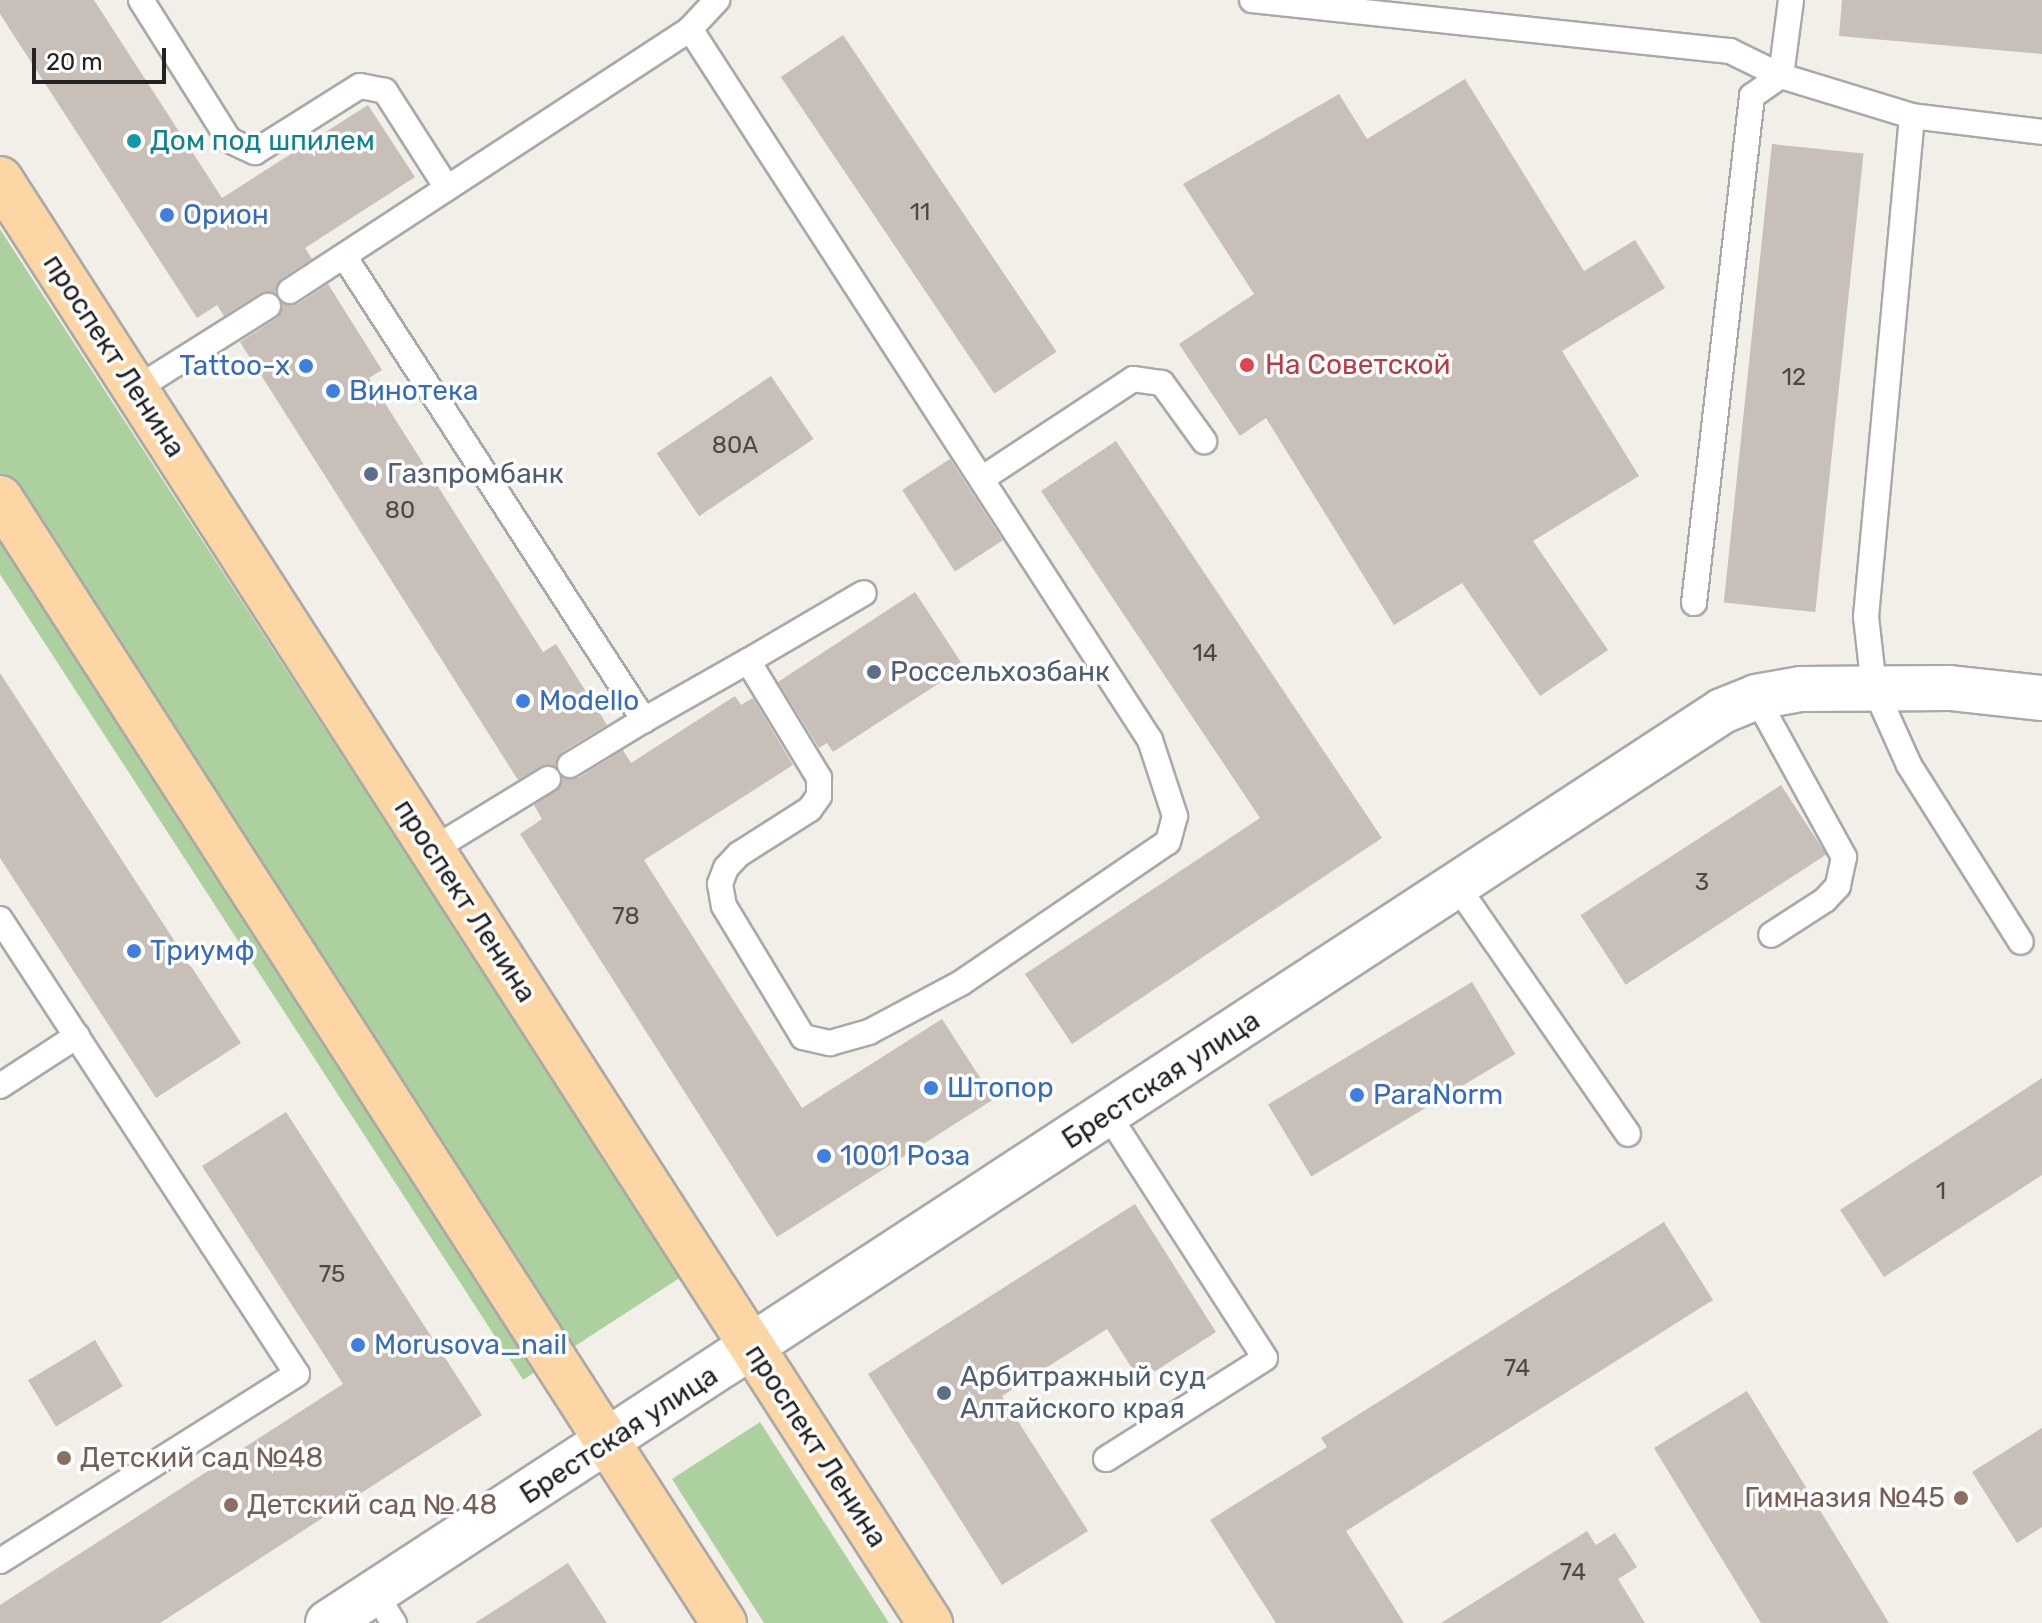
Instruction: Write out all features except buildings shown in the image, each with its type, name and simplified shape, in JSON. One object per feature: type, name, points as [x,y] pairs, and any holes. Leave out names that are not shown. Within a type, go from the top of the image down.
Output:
[{"type":"main road","name":"проспект Ленина","points":[[0,179],[930,1623]]},
{"type":"main road","points":[[0,498],[724,1623]]},
{"type":"street","name":"Брестская улица","points":[[328,1623],[385,1608],[608,1442],[1722,711],[1756,697],[1801,689],[1874,687],[2042,698]]},
{"type":"lane","points":[[141,0],[229,140],[255,152],[360,86],[385,91],[447,188]]},
{"type":"lane","points":[[290,291],[690,29],[717,0]]},
{"type":"lane","points":[[1252,0],[1730,51],[1781,76],[1912,116],[2042,132]]},
{"type":"lane","points":[[1694,603],[1752,96],[1781,76],[1791,0]]},
{"type":"lane","points":[[690,29],[1150,740],[1175,816],[1168,842],[948,990],[869,1032],[830,1043],[803,1037],[722,895],[720,884],[732,861],[810,809],[819,796],[819,778],[748,661]]},
{"type":"lane","points":[[1912,116],[1866,617],[1874,687],[1909,765],[2021,942]]},
{"type":"lane","points":[[344,256],[644,720]]},
{"type":"lane","points":[[136,389],[268,306]]},
{"type":"lane","points":[[983,478],[1133,379],[1162,383],[1204,441]]},
{"type":"lane","points":[[570,765],[864,593]]},
{"type":"lane","points":[[1756,697],[1844,857],[1838,886],[1825,900],[1771,935]]},
{"type":"lane","points":[[432,850],[548,779]]},
{"type":"lane","points":[[1457,886],[1628,1134]]},
{"type":"lane","points":[[0,919],[297,1374],[0,1561]]},
{"type":"lane","points":[[0,1086],[77,1036]]},
{"type":"lane","points":[[1106,1459],[1265,1358],[1108,1114]]},
{"type":"green space","points":[[0,229],[681,1277],[523,1380],[0,574]]},
{"type":"green space","points":[[760,1422],[889,1623],[764,1623],[672,1479]]},
{"type":"place","name":"Дом под шпилем","points":[[134,141]]},
{"type":"place","name":"Орион","points":[[167,215]]},
{"type":"place","name":"На Советской","points":[[1247,365]]},
{"type":"place","name":"Tattoo-x","points":[[306,366]]},
{"type":"place","name":"Винотека","points":[[333,391]]},
{"type":"place","name":"Газпромбанк","points":[[371,474]]},
{"type":"place","name":"Россельхозбанк","points":[[874,672]]},
{"type":"place","name":"Modello","points":[[523,701]]},
{"type":"place","name":"Триумф","points":[[134,951]]},
{"type":"place","name":"Штопор","points":[[931,1088]]},
{"type":"place","name":"ParaNorm","points":[[1357,1095]]},
{"type":"place","name":"1001 Роза","points":[[824,1156]]},
{"type":"place","name":"Morusova_nail","points":[[358,1345]]},
{"type":"place","name":"Арбитражный суд Алтайского края","points":[[944,1393]]},
{"type":"place","name":"Детский сад №48","points":[[64,1458]]},
{"type":"place","name":"Гимназия №45","points":[[1961,1498]]},
{"type":"place","name":"Детский сад № 48","points":[[231,1505]]}]
